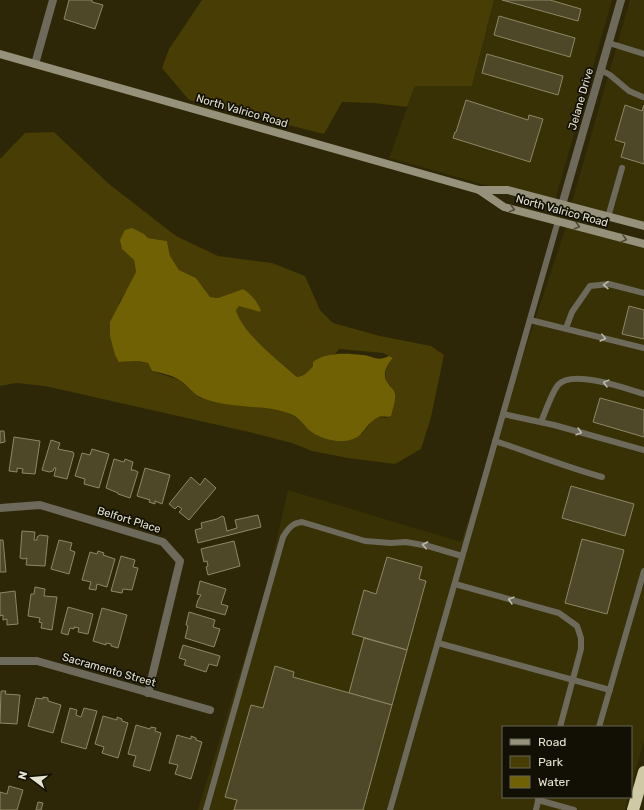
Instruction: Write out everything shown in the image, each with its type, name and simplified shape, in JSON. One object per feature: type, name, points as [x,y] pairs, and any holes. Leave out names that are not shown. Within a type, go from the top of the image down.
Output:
[{"type":"highway","points":[[633,810],[644,772]]},
{"type":"street","points":[[35,64],[53,0]]},
{"type":"street","name":"Jelane Drive","points":[[562,205],[621,0]]},
{"type":"street","name":"North Valrico Road","points":[[0,54],[478,190],[508,190],[644,226]]},
{"type":"street","name":"North Valrico Road","points":[[478,190],[504,207],[644,244]]},
{"type":"street","name":"Belfort Place","points":[[0,508],[40,505],[163,542],[180,561],[148,693]]},
{"type":"street","name":"Sacramento Street","points":[[0,661],[38,661],[210,710]]},
{"type":"lane","points":[[609,43],[644,54]]},
{"type":"lane","points":[[601,70],[616,79],[629,91],[643,97]]},
{"type":"lane","points":[[608,217],[622,168]]},
{"type":"lane","points":[[390,810],[558,221]]},
{"type":"lane","points":[[566,328],[572,312],[590,286],[609,284],[644,293]]},
{"type":"lane","points":[[530,320],[644,348]]},
{"type":"lane","points":[[541,422],[557,386],[564,380],[591,379],[644,394]]},
{"type":"lane","points":[[503,414],[541,422],[644,450]]},
{"type":"lane","points":[[495,441],[602,477]]},
{"type":"lane","points":[[206,810],[283,537],[291,525],[302,522],[365,541],[392,543],[406,542],[428,546],[462,556]]},
{"type":"lane","points":[[599,726],[644,571]]},
{"type":"lane","points":[[455,584],[559,613],[577,626],[581,638],[581,649],[560,726]]},
{"type":"lane","points":[[438,642],[610,690]]},
{"type":"lane","points":[[536,810],[539,799],[574,810]]},
{"type":"shaded area","points":[[494,0],[612,0],[554,204],[389,158],[415,86],[472,86]]},
{"type":"shaded area","points":[[630,0],[644,0],[644,230],[570,209]]},
{"type":"shaded area","points":[[567,224],[644,245],[644,741],[632,783],[632,726],[502,726],[502,798],[628,798],[625,810],[198,810],[265,591],[288,490],[461,542]]},
{"type":"green space","points":[[202,0],[494,0],[472,86],[415,86],[407,107],[374,103],[342,102],[324,134],[189,100],[162,68],[169,49]]},
{"type":"green space","points":[[54,132],[109,184],[176,236],[218,256],[272,263],[305,276],[320,310],[333,323],[380,336],[431,346],[444,355],[431,417],[421,449],[395,464],[348,458],[312,451],[292,443],[249,432],[45,386],[16,383],[0,386],[0,159],[25,133]],"holes":[[[144,234],[148,238],[167,241],[170,256],[179,270],[196,278],[210,297],[218,298],[243,289],[261,311],[260,312],[239,305],[236,310],[240,319],[253,337],[271,355],[297,377],[307,372],[318,358],[335,354],[339,349],[383,353],[393,358],[388,365],[385,376],[391,386],[387,418],[379,417],[372,421],[362,434],[311,431],[290,413],[259,407],[232,405],[200,398],[180,380],[152,371],[148,363],[138,361],[119,362],[119,303],[136,272],[134,260],[122,249]]]},
{"type":"water","points":[[132,228],[144,234],[148,238],[167,241],[170,256],[179,270],[196,278],[210,297],[218,298],[243,289],[249,293],[256,301],[261,311],[239,306],[236,310],[240,319],[253,337],[271,355],[297,377],[308,372],[313,366],[313,362],[324,356],[350,354],[378,359],[389,356],[393,358],[385,373],[386,380],[395,394],[395,402],[391,416],[380,417],[372,421],[356,438],[343,441],[330,440],[312,433],[291,414],[267,408],[223,404],[202,398],[178,379],[167,374],[152,371],[148,363],[138,361],[119,362],[115,355],[110,336],[110,322],[136,272],[134,260],[122,249],[120,240],[125,230]]},
{"type":"building","points":[[69,0],[92,0],[92,2],[103,5],[95,29],[64,19]]},
{"type":"building","points":[[502,0],[550,0],[581,9],[578,21]]},
{"type":"building","points":[[499,16],[575,38],[570,57],[494,35]]},
{"type":"building","points":[[487,54],[563,76],[558,95],[482,73]]},
{"type":"building","points":[[466,100],[528,120],[529,115],[543,119],[530,162],[453,138]]},
{"type":"building","points":[[625,105],[642,111],[644,105],[644,164],[621,157],[625,143],[615,140]]},
{"type":"building","points":[[629,306],[644,310],[644,339],[622,334]]},
{"type":"building","points":[[600,398],[644,410],[644,437],[593,422]]},
{"type":"building","points":[[0,431],[4,431],[5,442],[0,443]]},
{"type":"building","points":[[14,437],[40,441],[35,474],[22,473],[23,469],[17,468],[17,472],[9,471]]},
{"type":"building","points":[[51,440],[60,443],[58,449],[73,452],[74,454],[67,479],[54,476],[56,468],[49,472],[42,470]]},
{"type":"building","points":[[92,449],[109,454],[99,488],[84,484],[85,479],[75,476],[82,453],[90,455]]},
{"type":"building","points":[[114,459],[124,462],[125,459],[133,462],[131,470],[138,472],[130,498],[106,488]]},
{"type":"building","points":[[145,468],[170,475],[162,504],[155,501],[155,504],[149,502],[150,500],[137,496]]},
{"type":"building","points":[[191,477],[200,485],[205,478],[216,488],[189,520],[179,512],[182,509],[178,506],[175,509],[169,504]]},
{"type":"building","points":[[571,486],[634,504],[625,536],[562,518]]},
{"type":"building","points":[[258,515],[261,527],[198,543],[195,530],[202,528],[201,523],[217,519],[222,516],[224,517],[227,531],[237,528],[235,520]]},
{"type":"building","points":[[22,531],[35,532],[34,540],[37,540],[37,537],[40,535],[48,536],[45,566],[26,565],[27,558],[20,558]]},
{"type":"building","points":[[582,539],[624,550],[607,614],[565,603]]},
{"type":"building","points":[[0,540],[3,540],[6,572],[0,572]]},
{"type":"building","points":[[59,540],[72,543],[70,550],[75,552],[69,574],[51,569]]},
{"type":"building","points":[[234,541],[240,566],[208,575],[206,567],[208,566],[207,561],[204,562],[201,549]]},
{"type":"building","points":[[98,551],[104,553],[103,555],[115,559],[107,587],[97,584],[96,590],[89,589],[91,582],[82,580],[90,552],[97,554]]},
{"type":"building","points":[[121,556],[135,560],[133,567],[138,568],[132,590],[123,589],[122,593],[111,591]]},
{"type":"building","points":[[387,557],[422,567],[419,579],[426,581],[407,650],[352,634],[364,590],[376,594]]},
{"type":"building","points":[[200,581],[226,589],[221,604],[228,606],[225,615],[196,607],[201,595],[197,594]]},
{"type":"building","points":[[35,587],[45,589],[44,596],[57,597],[52,630],[41,628],[42,623],[39,622],[40,618],[28,616],[31,594],[34,594]]},
{"type":"building","points":[[15,591],[18,624],[7,625],[7,619],[3,620],[3,615],[0,616],[0,593]]},
{"type":"building","points":[[68,607],[93,614],[88,634],[78,632],[79,628],[74,627],[74,629],[70,628],[68,635],[61,633]]},
{"type":"building","points":[[102,608],[127,615],[118,648],[111,646],[111,644],[106,643],[106,645],[93,641]]},
{"type":"building","points":[[189,612],[215,620],[213,627],[220,629],[214,647],[185,638]]},
{"type":"building","points":[[364,638],[407,650],[392,705],[349,693]]},
{"type":"building","points":[[183,645],[220,656],[217,666],[209,664],[206,672],[184,665],[186,660],[179,658]]},
{"type":"building","points":[[275,666],[294,672],[293,677],[392,705],[363,810],[234,810],[237,800],[225,797],[251,705],[263,708]]},
{"type":"building","points":[[1,691],[6,691],[5,694],[20,695],[17,724],[0,723]]},
{"type":"building","points":[[43,697],[48,698],[48,701],[61,705],[53,733],[28,726],[36,698],[43,699]]},
{"type":"building","points":[[70,708],[77,710],[76,715],[81,717],[84,708],[97,711],[86,749],[61,742]]},
{"type":"building","points":[[103,716],[117,720],[117,717],[128,723],[118,758],[102,753],[104,747],[95,744]]},
{"type":"building","points":[[136,725],[150,729],[151,727],[156,728],[155,731],[161,733],[150,771],[133,766],[136,756],[128,754]]},
{"type":"building","points":[[177,735],[191,739],[191,736],[202,742],[191,779],[175,774],[178,765],[169,763]]},
{"type":"building","points":[[9,786],[23,790],[17,810],[0,810],[0,792],[7,794]]},
{"type":"building","points":[[38,802],[43,803],[41,810],[36,810]]}]
